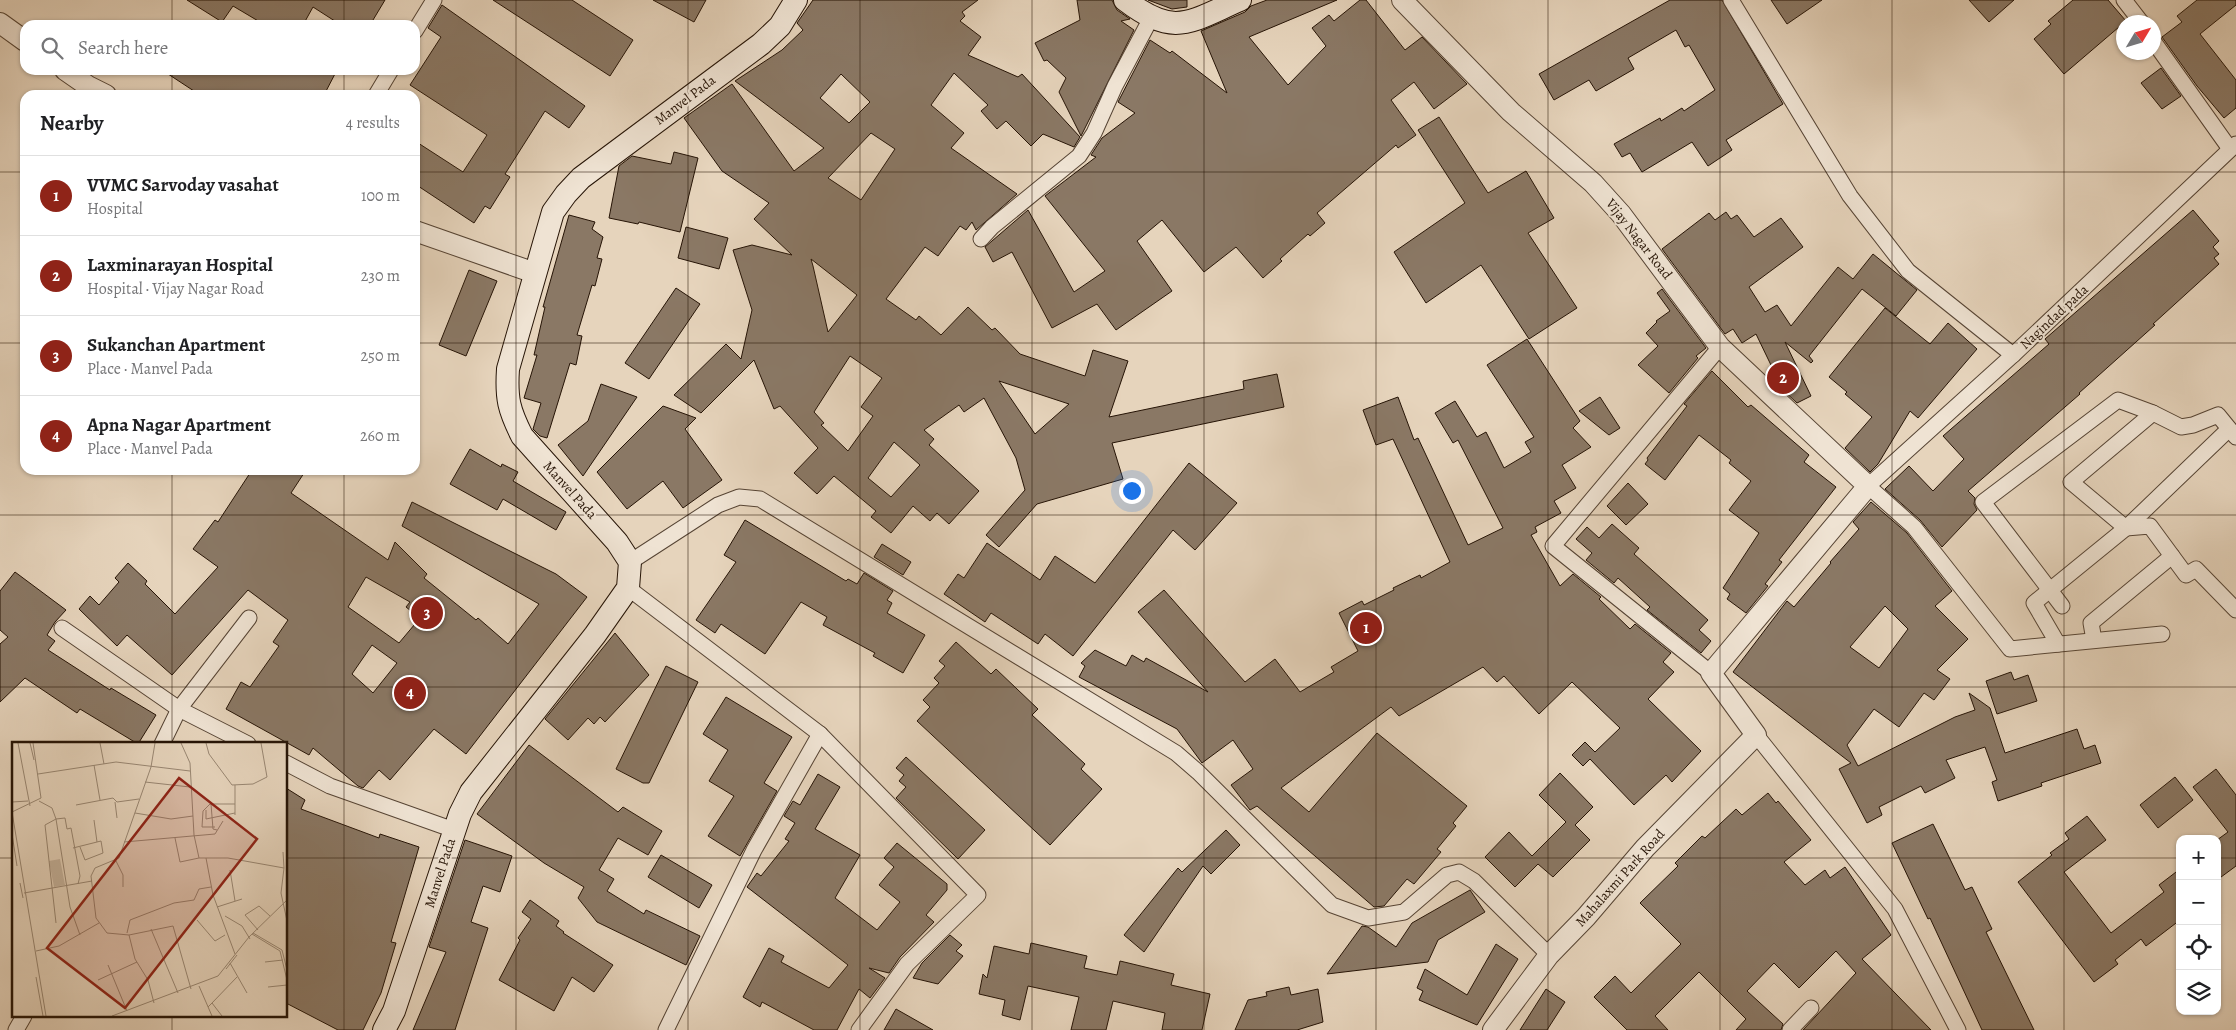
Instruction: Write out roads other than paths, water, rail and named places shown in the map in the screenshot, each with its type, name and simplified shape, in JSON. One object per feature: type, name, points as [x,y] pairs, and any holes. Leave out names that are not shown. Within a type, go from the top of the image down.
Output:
[{"type":"main road","name":"Manvel Pada","points":[[630,562],[617,542],[522,436],[512,417],[506,395],[508,369],[553,212],[581,178],[761,44],[780,26],[796,0]]},
{"type":"main road","points":[[1124,0],[1151,18],[1172,24],[1185,22],[1240,0]]},
{"type":"main road","points":[[628,588],[630,562]]},
{"type":"main road","name":"Manvel Pada","points":[[384,1030],[394,1011],[454,830],[471,792],[595,635],[628,588]]},
{"type":"street","points":[[420,23],[434,0]]},
{"type":"street","name":"Vijay Nagar Road","points":[[1402,0],[1511,112],[1593,183],[1621,214],[1720,347],[1868,486]]},
{"type":"street","points":[[1732,0],[1850,196],[1908,271],[2013,355]]},
{"type":"street","points":[[2124,0],[2136,15]]},
{"type":"street","points":[[981,239],[992,227],[1079,156],[1094,134],[1115,86],[1151,18]]},
{"type":"street","points":[[0,23],[20,37]]},
{"type":"street","points":[[2161,51],[2233,147]]},
{"type":"street","points":[[72,75],[96,90]]},
{"type":"street","points":[[379,90],[388,75]]},
{"type":"street","name":"Nagindad pada","points":[[1868,486],[2013,355],[2233,147]]},
{"type":"street","points":[[420,233],[535,273]]},
{"type":"street","points":[[1720,347],[1553,546],[1711,672],[1756,735],[1896,909],[1958,1030]]},
{"type":"street","points":[[2058,644],[2034,603],[2051,590],[2126,528],[2233,433],[2218,415],[2193,425],[2181,427],[2153,413],[2118,400],[1983,502],[2051,590],[2062,606]]},
{"type":"street","points":[[2153,413],[2071,482],[2126,528],[2150,526],[2186,575],[2196,569],[2236,610]]},
{"type":"street","points":[[1711,672],[1868,486],[1914,527],[2010,649],[2162,634]]},
{"type":"street","points":[[630,562],[718,505],[738,497],[760,499],[1176,753],[1198,772],[1332,904],[1368,918],[1404,912],[1447,875],[1459,872],[1474,881],[1549,955]]},
{"type":"street","points":[[2094,640],[2091,623],[2172,556]]},
{"type":"street","points":[[628,588],[820,734],[978,896],[907,964],[858,1030]]},
{"type":"street","points":[[163,742],[179,709],[249,618]]},
{"type":"street","points":[[62,628],[179,709],[244,742]]},
{"type":"street","points":[[666,1030],[754,850],[820,734]]},
{"type":"street","name":"Mahalaxmi Park Road","points":[[1493,1030],[1549,955],[1586,917],[1646,848],[1756,735]]},
{"type":"street","points":[[288,764],[330,786],[454,830]]},
{"type":"street","points":[[1790,1030],[1811,1008]]},
{"type":"street","points":[[16,1030],[23,1018]]},
{"type":"place","name":"Laxminarayan Hospital","points":[[1783,378]]},
{"type":"place","name":"Sukanchan Apartment","points":[[427,613]]},
{"type":"place","name":"VVMC Sarvoday vasahat","points":[[1366,628]]},
{"type":"place","name":"Apna Nagar Apartment","points":[[410,693]]}]
